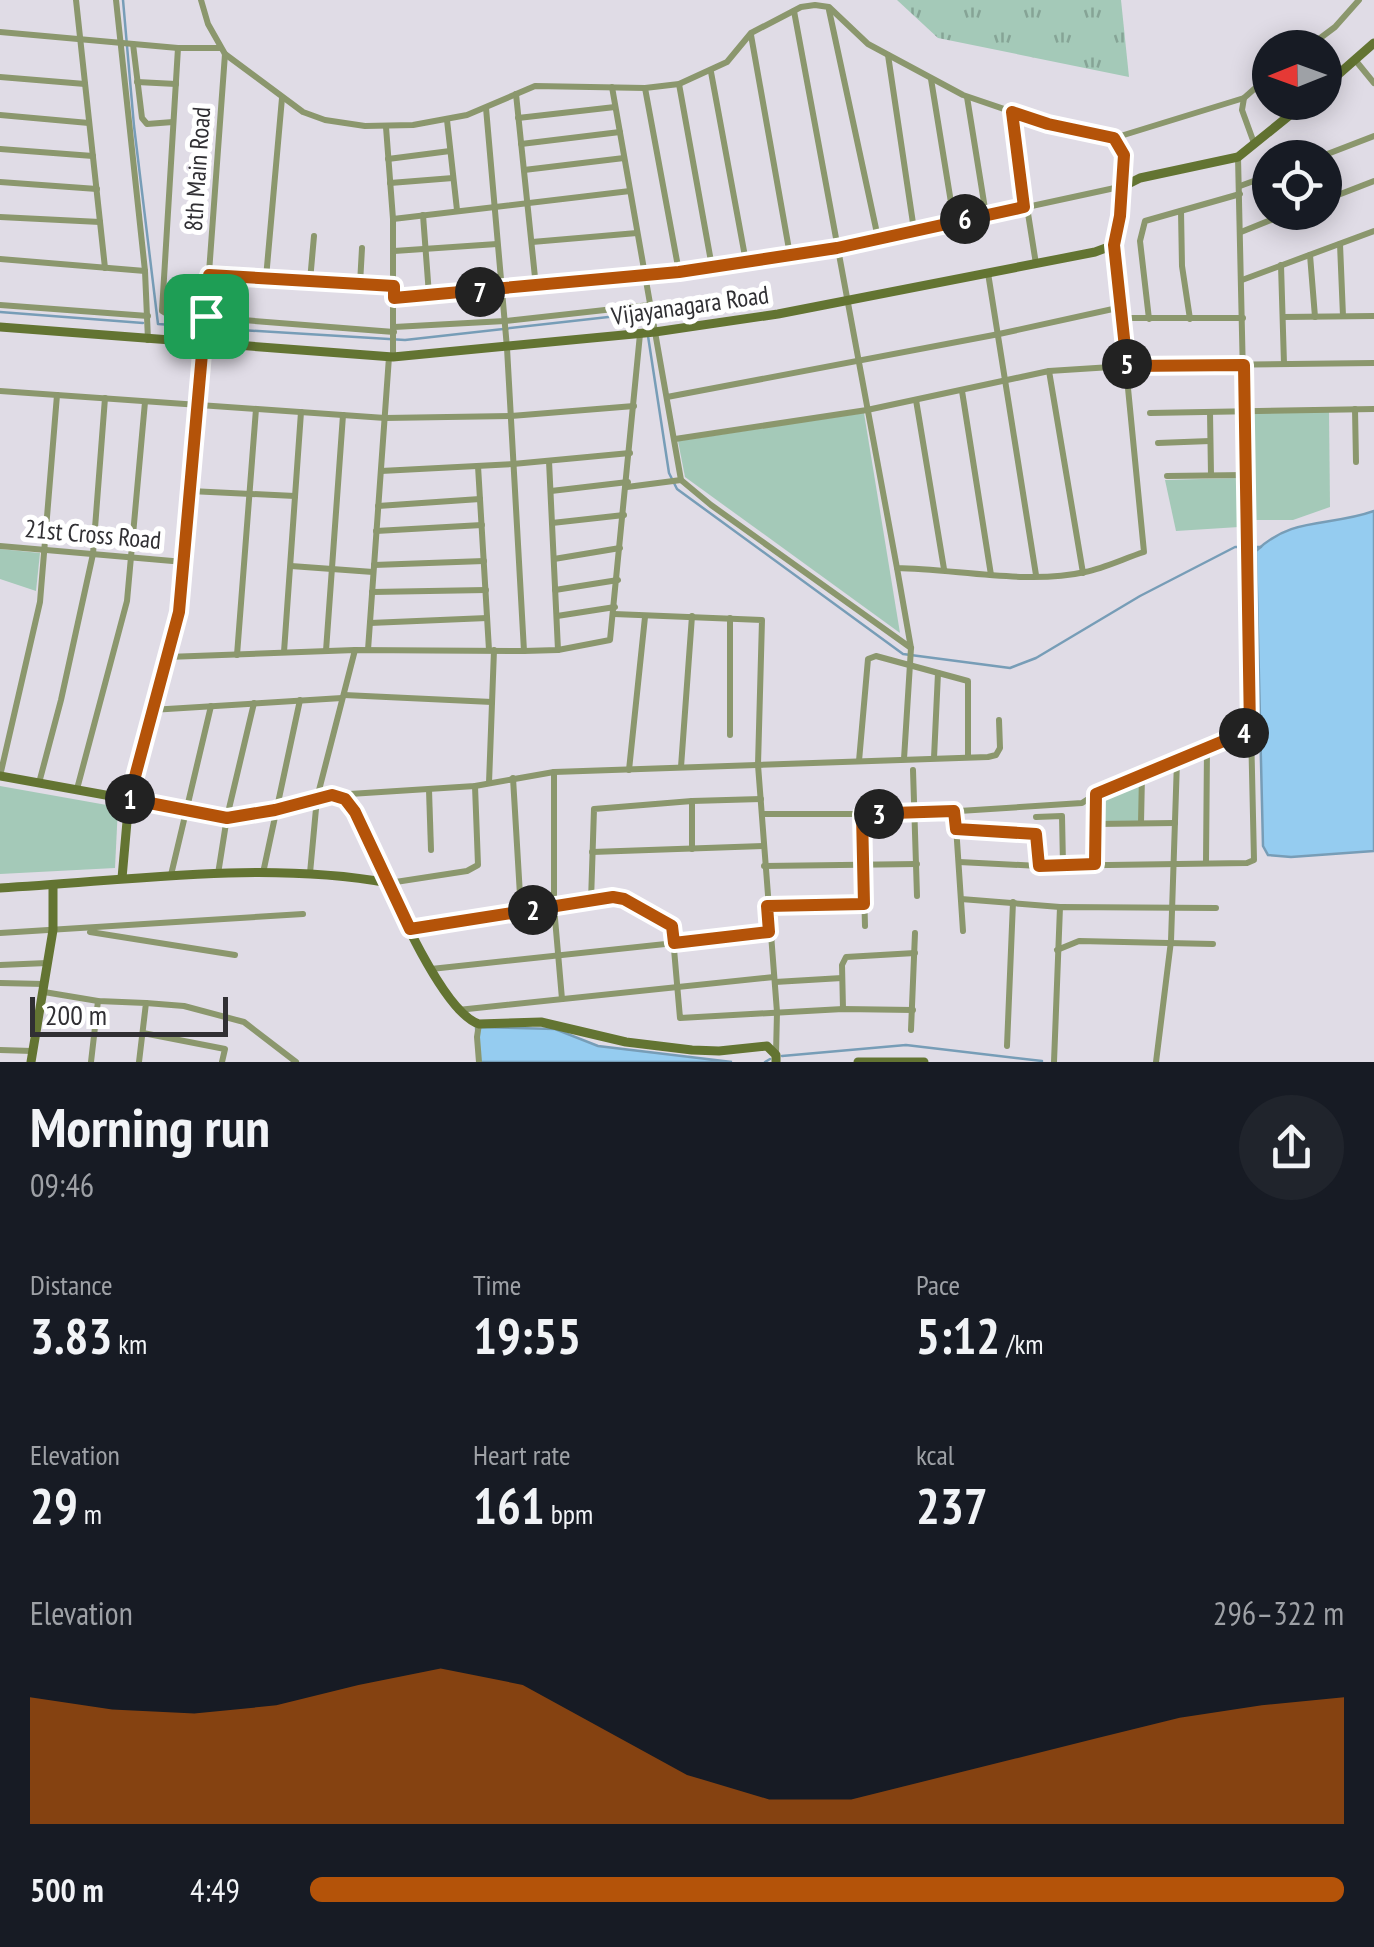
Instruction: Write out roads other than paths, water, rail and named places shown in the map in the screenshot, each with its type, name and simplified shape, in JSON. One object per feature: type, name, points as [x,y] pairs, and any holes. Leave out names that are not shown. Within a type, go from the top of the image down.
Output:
[{"type":"street","points":[[76,0],[105,268]]},
{"type":"street","points":[[116,0],[145,271],[148,340]]},
{"type":"street","name":"8th Main Road","points":[[122,878],[129,799],[179,612],[204,341],[223,51],[208,24],[201,0]]},
{"type":"street","points":[[1330,30],[1359,0]]},
{"type":"street","points":[[0,32],[223,51],[304,112],[326,120],[386,126],[447,120],[535,86],[646,88],[679,84],[727,62],[751,33],[794,10],[815,4],[828,7],[868,44],[967,96],[1048,124],[1114,138],[1244,98],[1252,91]]},
{"type":"street","points":[[828,7],[878,238]]},
{"type":"street","points":[[794,10],[911,657],[904,759]]},
{"type":"street","points":[[751,33],[790,255]]},
{"type":"street","points":[[1342,72],[1374,43]]},
{"type":"street","points":[[133,44],[144,122],[174,122]]},
{"type":"street","points":[[178,48],[162,311],[167,314],[394,330],[650,305]]},
{"type":"street","points":[[888,55],[914,230]]},
{"type":"street","points":[[1356,61],[1374,83]]},
{"type":"street","points":[[712,72],[746,262]]},
{"type":"street","points":[[0,77],[85,84]]},
{"type":"street","points":[[930,78],[954,221]]},
{"type":"street","points":[[137,82],[176,84]]},
{"type":"street","points":[[679,84],[712,267]]},
{"type":"street","points":[[612,87],[682,480],[911,657],[938,673],[968,682],[968,756]]},
{"type":"street","points":[[646,88],[679,272]]},
{"type":"street","points":[[516,94],[536,287]]},
{"type":"street","points":[[967,96],[986,214]]},
{"type":"street","points":[[266,278],[282,98]]},
{"type":"street","points":[[1244,98],[1242,110],[1253,140]]},
{"type":"street","points":[[518,118],[615,107]]},
{"type":"street","points":[[486,108],[508,348],[524,651]]},
{"type":"street","points":[[1012,112],[1036,264]]},
{"type":"street","points":[[0,115],[90,122]]},
{"type":"street","points":[[447,120],[456,210]]},
{"type":"street","points":[[1260,140],[1284,120]]},
{"type":"street","points":[[368,650],[394,330],[393,219],[386,126]]},
{"type":"street","points":[[521,144],[620,132]]},
{"type":"street","points":[[1342,148],[1374,136]]},
{"type":"street","points":[[897,568],[991,575],[1083,573],[1144,552],[1114,245],[1124,186],[1124,155],[1114,138]]},
{"type":"street","points":[[394,298],[646,276],[837,248],[1124,186],[1140,178],[1238,157],[1252,146]]},
{"type":"street","points":[[0,149],[93,156]]},
{"type":"street","points":[[388,158],[450,151]]},
{"type":"street","points":[[958,862],[1039,866],[1254,860],[1238,157]]},
{"type":"street","points":[[524,170],[624,158]]},
{"type":"street","points":[[390,183],[453,178]]},
{"type":"street","points":[[1342,193],[1374,181]]},
{"type":"street","points":[[0,182],[97,189]]},
{"type":"street","points":[[1149,319],[1141,229],[1144,221],[1252,184]]},
{"type":"street","points":[[393,219],[630,192]]},
{"type":"street","points":[[1181,211],[1182,266],[1190,319]]},
{"type":"street","points":[[424,215],[429,296]]},
{"type":"street","points":[[0,217],[100,222]]},
{"type":"street","points":[[1241,232],[1252,228]]},
{"type":"street","points":[[1242,280],[1374,231]]},
{"type":"street","points":[[532,242],[637,233]]},
{"type":"street","points":[[310,281],[314,236]]},
{"type":"street","points":[[394,252],[497,244]]},
{"type":"street","points":[[1340,244],[1344,316]]},
{"type":"street","name":"Vijayanagara Road","points":[[0,327],[391,357],[655,332],[847,300],[1095,252],[1114,245]]},
{"type":"street","points":[[360,284],[362,248]]},
{"type":"street","points":[[1310,255],[1315,317]]},
{"type":"street","points":[[0,259],[145,271]]},
{"type":"street","points":[[1282,265],[1284,364]]},
{"type":"street","points":[[988,273],[1036,575]]},
{"type":"street","points":[[209,275],[394,286]]},
{"type":"street","points":[[0,305],[148,316]]},
{"type":"street","points":[[668,397],[859,362],[1122,306]]},
{"type":"street","points":[[1282,318],[1374,316]]},
{"type":"street","points":[[1123,318],[1242,318]]},
{"type":"street","points":[[167,657],[355,650],[558,650],[610,640],[640,333]]},
{"type":"street","points":[[675,440],[867,410],[1049,371],[1127,366],[1374,364]]},
{"type":"street","points":[[1049,371],[1083,573]]},
{"type":"street","points":[[0,391],[385,418],[510,416],[634,406]]},
{"type":"street","points":[[962,391],[991,575]]},
{"type":"street","points":[[57,395],[46,551],[32,644],[0,776],[227,818],[360,791],[476,786],[554,772],[996,755],[1000,748],[999,720]]},
{"type":"street","points":[[39,784],[93,554],[104,398]]},
{"type":"street","points":[[916,400],[944,569]]},
{"type":"street","points":[[77,790],[121,631],[146,402]]},
{"type":"street","points":[[1355,409],[1356,462]]},
{"type":"street","points":[[1150,413],[1374,409]]},
{"type":"street","points":[[237,655],[256,410]]},
{"type":"street","points":[[284,652],[301,412]]},
{"type":"street","points":[[1210,412],[1212,475]]},
{"type":"street","points":[[326,651],[343,415]]},
{"type":"street","points":[[1158,443],[1210,441]]},
{"type":"street","points":[[381,471],[630,453]]},
{"type":"street","points":[[550,461],[558,650]]},
{"type":"street","points":[[478,466],[492,650],[489,783]]},
{"type":"street","points":[[1167,476],[1246,475]]},
{"type":"street","points":[[551,491],[682,480]]},
{"type":"street","points":[[190,491],[295,496]]},
{"type":"street","points":[[378,506],[480,499]]},
{"type":"street","points":[[552,523],[624,515]]},
{"type":"street","points":[[376,531],[482,525]]},
{"type":"street","name":"21st Cross Road","points":[[0,546],[184,562]]},
{"type":"street","points":[[554,559],[620,548]]},
{"type":"street","points":[[290,566],[374,568],[484,561]]},
{"type":"street","points":[[556,590],[618,580]]},
{"type":"street","points":[[372,592],[486,590]]},
{"type":"street","points":[[557,616],[614,610],[645,616],[762,620],[758,764],[777,1012],[776,1059]]},
{"type":"street","points":[[629,770],[645,616]]},
{"type":"street","points":[[681,768],[692,616]]},
{"type":"street","points":[[370,622],[487,618]]},
{"type":"street","points":[[730,618],[730,735]]},
{"type":"street","points":[[310,873],[317,798],[355,650]]},
{"type":"street","points":[[860,760],[868,659],[911,657]]},
{"type":"street","points":[[934,758],[938,673]]},
{"type":"street","points":[[151,710],[343,697],[492,702]]},
{"type":"street","points":[[263,874],[300,700]]},
{"type":"street","points":[[218,875],[254,703]]},
{"type":"street","points":[[171,875],[211,706]]},
{"type":"street","points":[[762,814],[912,814],[1082,803],[1250,730]]},
{"type":"street","points":[[1206,862],[1207,748]]},
{"type":"street","points":[[1156,1062],[1171,941],[1177,761]]},
{"type":"street","points":[[913,770],[917,896]]},
{"type":"street","points":[[554,772],[554,906],[562,999]]},
{"type":"street","points":[[1141,824],[1142,775]]},
{"type":"street","points":[[514,778],[521,912]]},
{"type":"street","points":[[0,888],[171,875],[310,873],[389,882],[467,870],[478,865],[476,786]]},
{"type":"street","points":[[429,790],[431,850]]},
{"type":"street","points":[[1095,864],[1096,794]]},
{"type":"street","points":[[332,795],[351,805],[430,968],[457,1010],[480,1024],[541,1022],[626,1042],[719,1052],[767,1046],[776,1059]]},
{"type":"street","points":[[591,901],[594,809],[692,800],[761,799]]},
{"type":"street","points":[[692,800],[692,850]]},
{"type":"street","points":[[954,811],[963,932]]},
{"type":"street","points":[[862,814],[865,926]]},
{"type":"street","points":[[1036,816],[1062,816],[1062,865]]},
{"type":"street","points":[[1096,824],[1175,823]]},
{"type":"street","points":[[956,829],[1036,834],[1039,866]]},
{"type":"street","points":[[592,852],[763,846]]},
{"type":"street","points":[[764,866],[917,864]]},
{"type":"street","points":[[0,1050],[32,1056],[53,930],[53,885]]},
{"type":"street","points":[[410,929],[624,899],[672,926],[680,1018],[843,1009],[913,1010]]},
{"type":"street","points":[[962,899],[1060,907],[1216,908]]},
{"type":"street","points":[[1007,1046],[1014,902]]},
{"type":"street","points":[[767,906],[864,904]]},
{"type":"street","points":[[1054,1062],[1060,907]]},
{"type":"street","points":[[0,933],[303,914]]},
{"type":"street","points":[[79,930],[236,954]]},
{"type":"street","points":[[430,968],[769,932]]},
{"type":"street","points":[[911,1030],[915,933]]},
{"type":"street","points":[[1058,950],[1079,942],[1213,944]]},
{"type":"street","points":[[843,1009],[842,965],[846,957],[915,953]]},
{"type":"street","points":[[0,965],[47,964]]},
{"type":"street","points":[[457,1010],[677,987],[842,978]]},
{"type":"street","points":[[0,983],[44,988],[98,1001],[184,1006],[244,1022],[296,1062]]},
{"type":"street","points":[[90,1062],[98,1001]]},
{"type":"street","points":[[139,1062],[146,1003]]},
{"type":"street","points":[[479,1062],[480,1024]]},
{"type":"street","points":[[142,1033],[225,1049],[222,1062]]},
{"type":"street","points":[[858,1062],[924,1062]]},
{"type":"water","points":[[1374,511],[1374,851],[1268,855],[1263,846],[1256,551],[1283,532]]},
{"type":"water","points":[[476,1027],[555,1029],[598,1046],[732,1062],[478,1062]]},
{"type":"waterway","points":[[123,0],[158,324],[201,327]]},
{"type":"waterway","points":[[0,312],[143,323]]},
{"type":"waterway","points":[[209,328],[405,340],[644,313],[646,328]]},
{"type":"waterway","points":[[648,336],[669,473],[677,489],[903,654],[1010,668],[1036,658],[1140,596],[1235,547],[1261,547]]},
{"type":"waterway","points":[[782,1056],[906,1045],[1042,1061]]},
{"type":"waterway","points":[[765,1062],[770,1059]]}]
